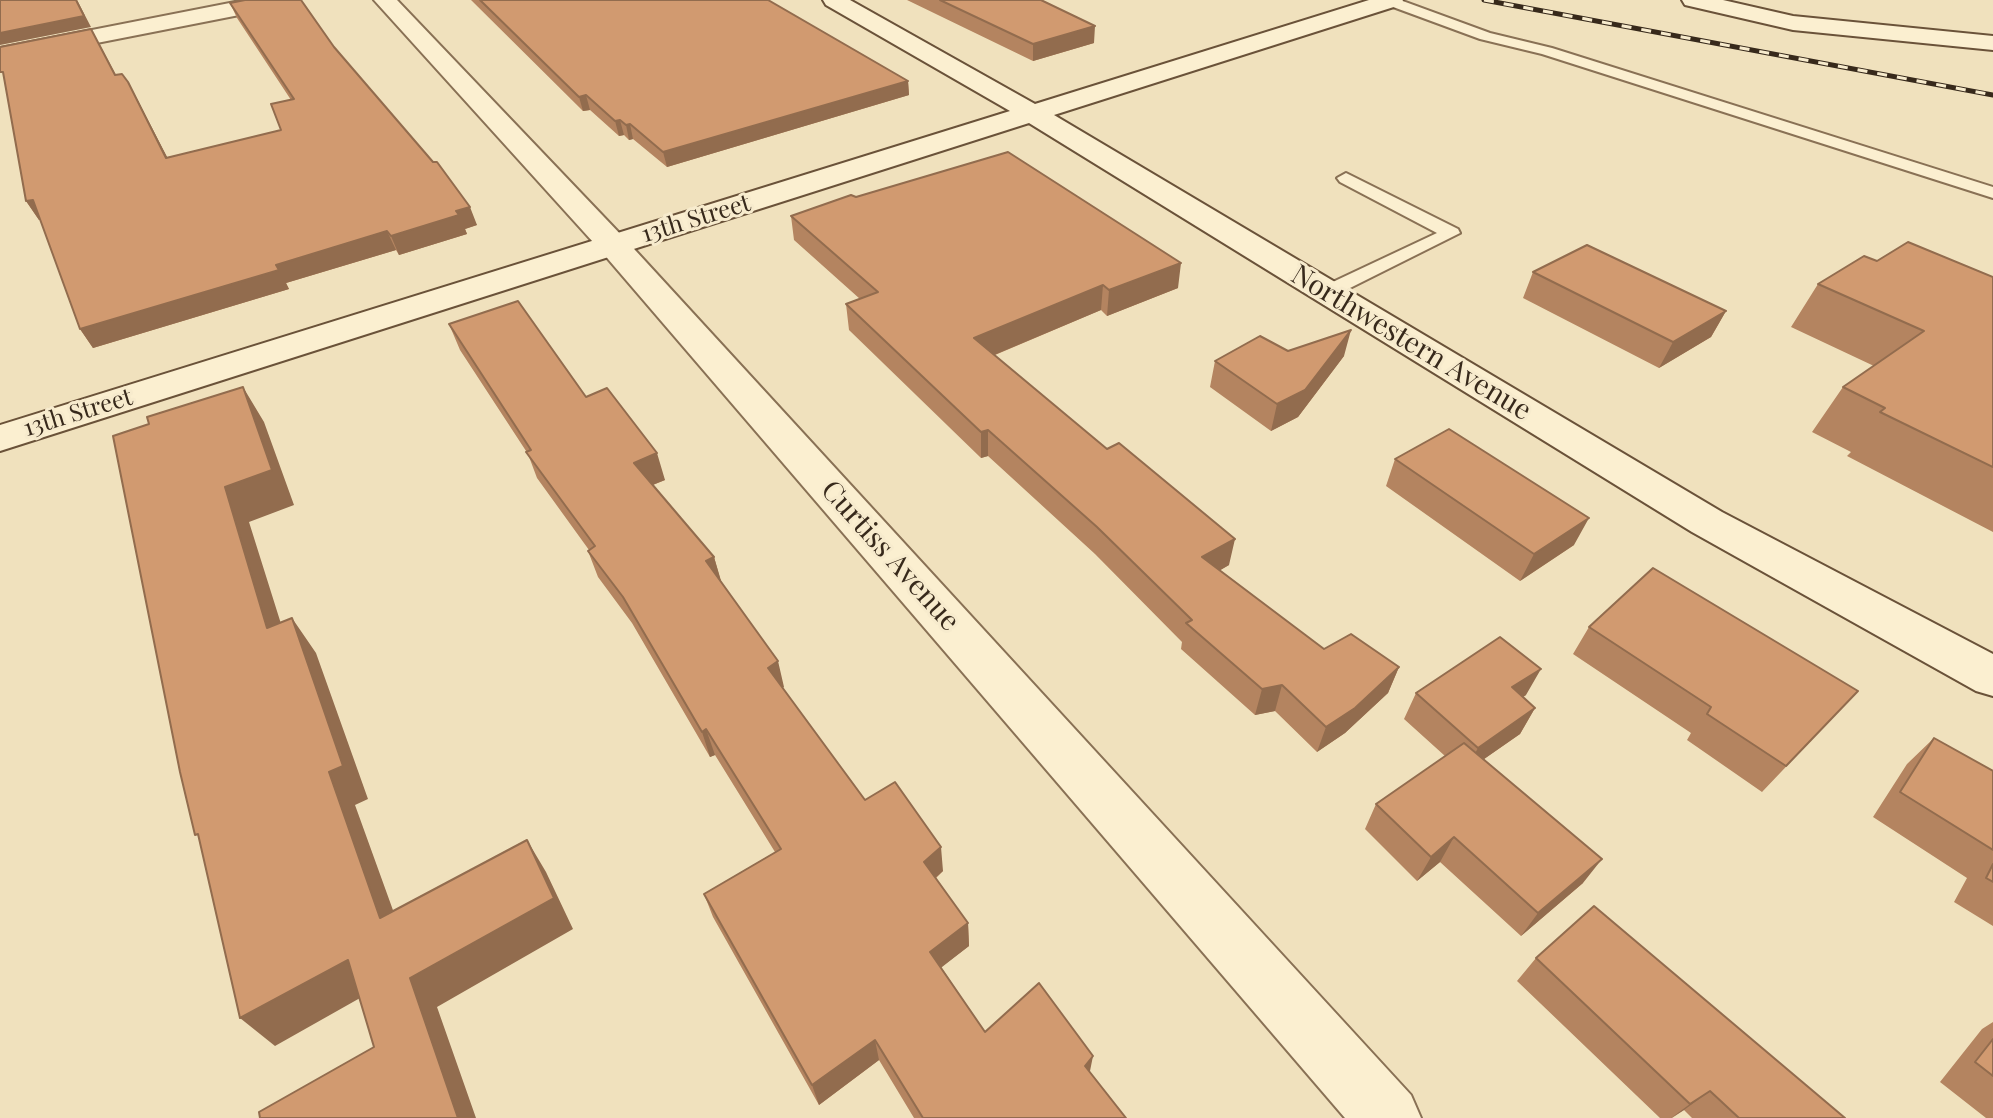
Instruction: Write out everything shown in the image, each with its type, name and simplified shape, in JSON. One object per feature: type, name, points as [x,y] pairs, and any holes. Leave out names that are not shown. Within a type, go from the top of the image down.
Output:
[{"type":"street","points":[[0,55],[280,0]]},
{"type":"street","name":"Curtiss Avenue","points":[[385,0],[613,245],[1388,1118]]},
{"type":"street","name":"Northwestern Avenue","points":[[834,0],[1032,113],[1707,522],[1993,677]]},
{"type":"street","name":"13th Street","points":[[0,438],[1391,0]]},
{"type":"street","points":[[1693,0],[1793,23],[1993,43]]},
{"type":"lane","points":[[1391,0],[1485,36],[1578,61],[1993,193]]},
{"type":"lane","points":[[1327,292],[1451,233],[1346,178]]},
{"type":"building","points":[[0,0],[76,0],[84,16],[0,33]]},
{"type":"building","points":[[301,0],[334,47],[433,162],[437,162],[470,207],[456,211],[459,215],[391,236],[387,231],[276,265],[279,270],[80,329],[33,200],[26,201],[3,72],[0,72],[0,47],[91,29],[115,75],[122,74],[128,82],[166,158],[281,130],[271,104],[294,99],[230,3]]},
{"type":"building","points":[[480,0],[768,0],[908,81],[663,152],[630,124],[615,121],[586,95],[579,97]]},
{"type":"building","points":[[940,0],[1041,0],[1095,26],[1033,44]]},
{"type":"building","points":[[1008,152],[1181,263],[1109,290],[1103,285],[974,338],[1107,449],[1119,443],[1235,539],[1202,557],[1324,649],[1351,634],[1399,667],[1355,708],[1326,727],[1282,685],[1262,689],[1186,623],[1192,620],[1097,527],[988,430],[981,432],[846,304],[878,292],[791,216],[851,195],[856,197]]},
{"type":"building","points":[[1908,242],[1993,277],[1993,467],[1880,412],[1885,408],[1843,387],[1924,331],[1818,284],[1864,256],[1877,261]]},
{"type":"building","points":[[1587,245],[1726,311],[1673,342],[1533,272]]},
{"type":"building","points":[[518,301],[586,397],[607,388],[657,453],[634,463],[714,557],[706,561],[778,661],[768,668],[865,800],[895,782],[941,847],[924,862],[968,923],[930,952],[985,1032],[1039,983],[1093,1056],[1085,1066],[1126,1118],[923,1118],[875,1040],[812,1085],[704,894],[781,849],[706,729],[702,732],[623,597],[588,551],[595,546],[526,452],[531,450],[449,324]]},
{"type":"building","points":[[1351,330],[1305,390],[1277,404],[1215,361],[1260,336],[1288,351]]},
{"type":"building","points":[[243,387],[272,470],[225,487],[267,628],[292,618],[343,766],[329,772],[380,918],[527,840],[554,898],[410,978],[458,1118],[260,1118],[259,1112],[374,1047],[348,960],[240,1018],[198,834],[195,835],[180,772],[113,436],[149,424],[147,417]]},
{"type":"building","points":[[1449,429],[1589,518],[1534,554],[1395,459]]},
{"type":"building","points":[[1653,568],[1858,691],[1786,766],[1707,714],[1711,707],[1589,627]]},
{"type":"building","points":[[1500,637],[1541,669],[1512,687],[1535,708],[1478,748],[1416,693]]},
{"type":"building","points":[[1934,738],[1993,771],[1993,850],[1900,792]]},
{"type":"building","points":[[1464,743],[1602,859],[1538,913],[1454,837],[1431,857],[1376,804]]},
{"type":"building","points":[[1993,864],[1993,882],[1986,878]]},
{"type":"building","points":[[1594,906],[1845,1118],[1739,1118],[1710,1091],[1690,1104],[1536,958]]},
{"type":"building","points":[[1993,1039],[1993,1076],[1975,1062]]},
{"type":"railway","points":[[1484,0],[1993,95]]}]
